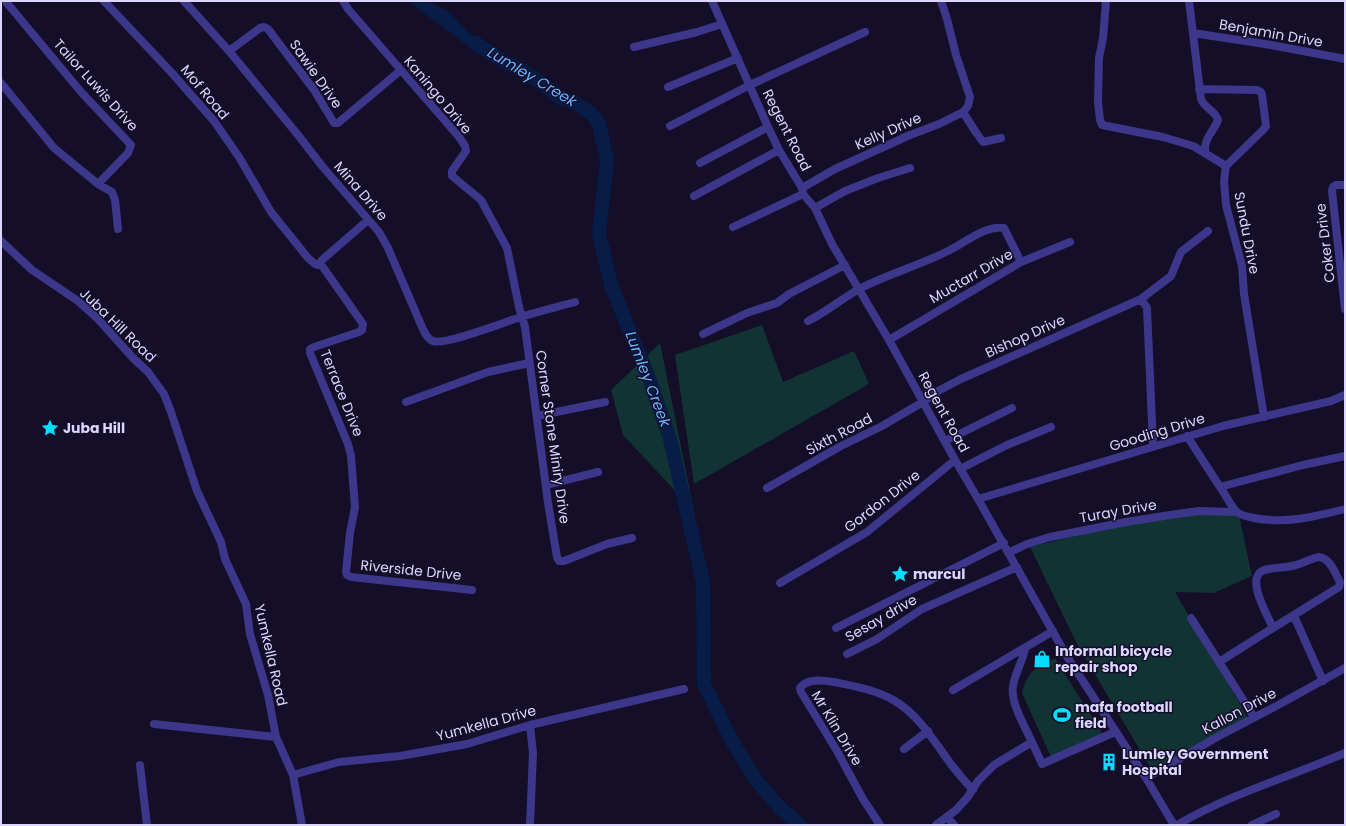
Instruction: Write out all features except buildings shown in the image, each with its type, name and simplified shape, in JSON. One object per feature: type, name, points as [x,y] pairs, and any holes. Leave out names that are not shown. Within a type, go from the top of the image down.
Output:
[{"type":"street","name":"Mof Road","points":[[104,1],[171,72],[214,121],[239,157],[271,212],[308,258],[315,264],[318,265],[320,263]]},
{"type":"street","name":"Mina Drive","points":[[184,1],[229,50],[322,166],[379,232],[388,248],[427,337],[433,342],[440,342],[458,338],[522,316]]},
{"type":"street","name":"Kaningo Drive","points":[[343,1],[348,9],[464,146],[466,151],[452,171],[452,176],[480,200],[507,248],[522,316]]},
{"type":"street","name":"Regent Road","points":[[712,1],[779,150],[803,191],[815,208],[832,244],[860,289],[1066,655],[1175,825]]},
{"type":"street","points":[[941,1],[970,97],[968,106],[963,112],[984,142],[1001,138]]},
{"type":"street","points":[[1106,1],[1103,38],[1099,58],[1098,102],[1102,125],[1163,136],[1193,146],[1226,166],[1264,130],[1266,126],[1261,92],[1257,90],[1199,89]]},
{"type":"street","points":[[1189,1],[1194,33],[1199,89],[1202,102],[1215,114],[1218,120],[1206,139],[1205,153]]},
{"type":"street","name":"Tailor Luwis Drive","points":[[6,4],[81,92],[130,142],[131,145],[128,153],[98,184]]},
{"type":"street","points":[[634,47],[697,32],[722,24]]},
{"type":"street","name":"Sawie Drive","points":[[229,50],[260,28],[264,27],[268,29],[314,90],[334,123],[338,123],[401,70]]},
{"type":"street","points":[[670,126],[750,85],[865,32]]},
{"type":"street","name":"Benjamin Drive","points":[[1194,33],[1271,45],[1345,59]]},
{"type":"street","points":[[668,88],[738,58]]},
{"type":"street","points":[[1,82],[54,148],[98,184],[112,192],[115,200],[118,229]]},
{"type":"street","name":"Kelly Drive","points":[[733,227],[803,191],[835,169],[963,112]]},
{"type":"street","points":[[700,163],[768,126]]},
{"type":"street","points":[[694,196],[779,150]]},
{"type":"street","name":"Sundu Drive","points":[[1226,166],[1224,182],[1226,205],[1242,266],[1245,300],[1264,417]]},
{"type":"street","points":[[815,208],[844,191],[910,168]]},
{"type":"street","name":"Coker Drive","points":[[1345,185],[1336,185],[1333,187],[1332,191],[1345,309]]},
{"type":"street","points":[[320,263],[368,220]]},
{"type":"street","name":"Muctarr Drive","points":[[808,321],[860,289],[949,250],[978,233],[1000,227],[1004,228],[1021,262]]},
{"type":"street","name":"Bishop Drive","points":[[923,402],[934,393],[961,379],[1141,299],[1171,276],[1181,252],[1208,231]]},
{"type":"street","name":"Juba Hill Road","points":[[1,241],[36,273],[78,301],[98,319],[133,358],[148,372],[164,394],[177,428]]},
{"type":"street","name":"Muctarr Drive","points":[[889,340],[1021,262],[1070,242]]},
{"type":"street","name":"Terrace Drive","points":[[320,263],[364,324],[362,330],[359,332],[310,349],[310,353],[348,444],[351,456],[355,507],[348,552],[346,572],[348,575]]},
{"type":"street","points":[[703,334],[747,313],[777,303],[789,294],[845,265]]},
{"type":"street","points":[[1141,299],[1148,308],[1153,446]]},
{"type":"street","points":[[522,316],[575,302]]},
{"type":"street","name":"Corner Stone Miniry Drive","points":[[522,316],[526,331],[536,416],[557,557],[560,561],[564,561],[607,544],[632,538]]},
{"type":"street","points":[[406,402],[488,372],[529,363]]},
{"type":"street","name":"Gooding Drive","points":[[978,499],[1187,436],[1331,401],[1345,395]]},
{"type":"street","points":[[536,416],[606,402]]},
{"type":"street","name":"Sixth Road","points":[[767,488],[841,446],[882,426],[923,402]]},
{"type":"street","points":[[945,441],[1012,408]]},
{"type":"street","points":[[960,469],[1007,445],[1051,427]]},
{"type":"street","name":"Yumkella Road","points":[[177,428],[197,491],[221,542],[225,558],[246,604],[250,634],[268,696],[276,737],[293,775],[300,824]]},
{"type":"street","points":[[1187,436],[1235,512]]},
{"type":"street","points":[[1220,487],[1303,465],[1345,456]]},
{"type":"street","name":"Gordon Drive","points":[[780,583],[867,532],[955,460]]},
{"type":"street","points":[[546,485],[598,472]]},
{"type":"street","name":"Turay Drive","points":[[1008,553],[1027,544],[1050,537],[1126,522],[1199,511],[1235,512],[1245,516],[1269,521],[1311,518],[1345,509]]},
{"type":"street","points":[[836,628],[1004,543]]},
{"type":"street","points":[[1219,662],[1336,590],[1340,585],[1340,582],[1324,558],[1318,557],[1293,566],[1266,570],[1257,575],[1256,586],[1259,597],[1274,628]]},
{"type":"street","name":"Sesay drive","points":[[847,654],[877,639],[922,609],[1017,568]]},
{"type":"street","name":"Riverside Drive","points":[[348,575],[351,577],[472,590]]},
{"type":"street","points":[[1294,616],[1323,681]]},
{"type":"street","points":[[1191,618],[1254,717]]},
{"type":"street","points":[[953,690],[1053,632]]},
{"type":"street","points":[[1025,649],[1021,666],[1013,686],[1013,696],[1020,718],[1042,764],[1115,732]]},
{"type":"street","name":"Kallon Drive","points":[[1146,778],[1219,736],[1345,668]]},
{"type":"street","name":"Mr Klin Drive","points":[[880,825],[863,799],[837,751],[816,718],[800,688],[803,684],[815,680],[832,681],[871,691],[894,700],[910,712],[928,731],[954,768],[973,790]]},
{"type":"street","name":"Yumkella Drive","points":[[293,775],[340,762],[400,756],[467,744],[530,725],[684,689]]},
{"type":"street","points":[[154,724],[276,737]]},
{"type":"street","points":[[530,725],[533,753],[530,825]]},
{"type":"street","points":[[904,750],[928,731]]},
{"type":"street","points":[[936,825],[956,810],[973,790],[978,781],[994,765],[1032,742]]},
{"type":"street","points":[[1175,825],[1200,811],[1223,801],[1345,753]]},
{"type":"street","points":[[140,765],[147,825]]},
{"type":"street","points":[[1252,825],[1276,814]]},
{"type":"street","points":[[947,817],[954,825]]},
{"type":"green space","points":[[762,325],[783,382],[854,351],[869,384],[694,484],[675,355]]},
{"type":"green space","points":[[660,343],[694,511],[623,435],[611,390]]},
{"type":"green space","points":[[1196,514],[1239,515],[1252,576],[1214,593],[1175,592],[1248,718],[1153,772],[1077,644],[1030,547],[1100,530]]},
{"type":"green space","name":"mafa football field","points":[[1055,658],[1105,738],[1053,761],[1022,693],[1024,685],[1030,674],[1037,667]]},
{"type":"water","points":[[408,1],[428,1],[448,11],[469,33],[493,50],[486,59]]},
{"type":"waterway","name":"Lumley Creek","points":[[475,43],[503,61],[525,72],[559,97],[577,104],[593,115],[599,124],[607,160],[599,234],[612,288],[649,378],[670,439],[703,582],[704,684],[733,743],[756,780],[780,808],[800,825]]},
{"type":"place","name":"Juba Hill","points":[[50,428]]},
{"type":"place","name":"marcul","points":[[900,574]]},
{"type":"place","name":"Informal bicycle repair shop","points":[[1042,659]]},
{"type":"place","name":"mafa football field","points":[[1062,715]]},
{"type":"place","name":"Lumley Government Hospital","points":[[1109,762]]}]
